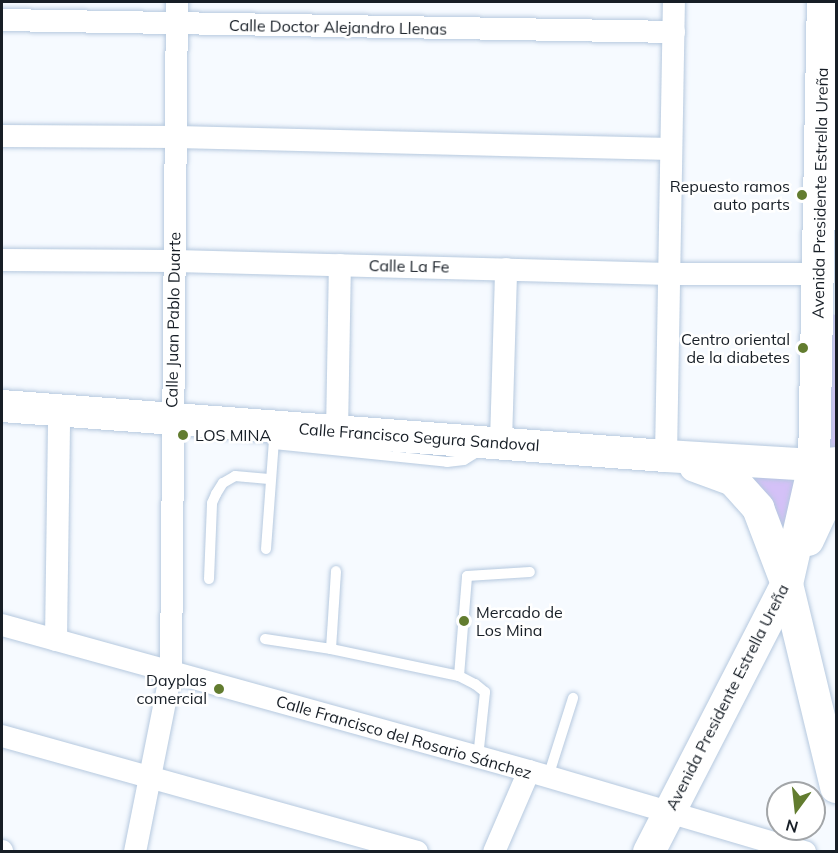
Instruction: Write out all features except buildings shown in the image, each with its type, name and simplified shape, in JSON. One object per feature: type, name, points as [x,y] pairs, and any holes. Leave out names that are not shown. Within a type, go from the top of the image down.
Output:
[{"type":"main road","name":"Avenida Presidente Estrella Ureña","points":[[649,852],[787,584],[825,464],[827,311],[816,274],[823,2]]},
{"type":"main road","name":"Calle Francisco Segura Sandoval","points":[[2,406],[171,420],[274,436],[337,432],[666,456],[825,464]]},
{"type":"main road","points":[[666,456],[733,480],[758,508],[787,584],[837,787]]},
{"type":"main road","points":[[787,584],[822,510],[837,492]]},
{"type":"street","name":"Calle Juan Pablo Duarte","points":[[135,852],[171,672],[171,420],[177,137],[177,2]]},
{"type":"street","points":[[666,456],[674,2]]},
{"type":"street","name":"Calle Doctor Alejandro Llenas","points":[[2,20],[176,25],[674,32]]},
{"type":"street","points":[[2,136],[177,137],[671,149]]},
{"type":"street","name":"Calle La Fe","points":[[2,260],[175,261],[669,274],[816,274]]},
{"type":"street","points":[[337,432],[340,265]]},
{"type":"street","points":[[495,442],[506,268]]},
{"type":"street","points":[[57,640],[59,412]]},
{"type":"street","name":"Calle Francisco del Rosario Sánchez","points":[[2,625],[478,757],[805,852]]},
{"type":"street","points":[[2,736],[417,852]]},
{"type":"street","points":[[494,852],[538,774]]},
{"type":"lane","points":[[266,549],[269,479],[274,436],[447,462],[471,457],[495,442]]},
{"type":"lane","points":[[209,579],[212,503],[216,494],[223,483],[235,476],[269,479]]},
{"type":"lane","points":[[331,649],[336,571]]},
{"type":"lane","points":[[459,676],[467,576],[530,572]]},
{"type":"lane","points":[[265,639],[331,649],[459,676],[485,692],[478,757]]},
{"type":"lane","points":[[538,774],[573,698]]},
{"type":"shaded area","points":[[831,314],[836,315],[836,452],[828,453]]},
{"type":"shaded area","points":[[801,472],[786,542],[742,474]]},
{"type":"place","name":"Repuesto ramos auto parts","points":[[802,195]]},
{"type":"place","name":"Centro oriental de la diabetes","points":[[803,348]]},
{"type":"place","name":"LOS MINA","points":[[183,435]]},
{"type":"place","name":"Mercado de Los Mina","points":[[464,621]]},
{"type":"place","name":"Dayplas comercial","points":[[219,689]]}]
